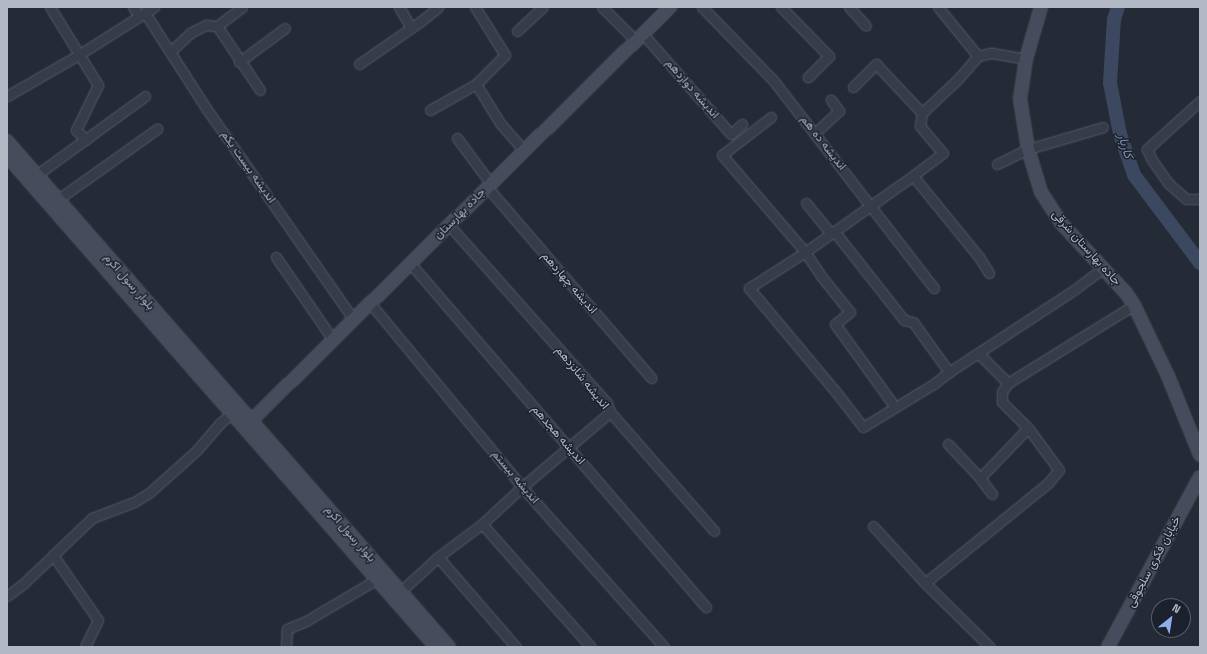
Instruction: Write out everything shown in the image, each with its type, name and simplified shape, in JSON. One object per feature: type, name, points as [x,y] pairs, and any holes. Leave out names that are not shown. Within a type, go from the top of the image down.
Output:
[{"type":"main road","name":"جاده بهارستان شرقی","points":[[1041,7],[1026,59],[1020,99],[1028,149],[1040,192],[1062,223],[1134,305],[1168,376],[1200,455]]},
{"type":"main road","name":"جاده بهارستان","points":[[247,425],[640,37],[665,9]]},
{"type":"main road","name":"بلوار رسول اکرم","points":[[7,142],[436,647]]},
{"type":"main road","name":"بلوار رسول اکرم","points":[[7,156],[231,414],[247,425],[400,591],[448,647]]},
{"type":"main road","name":"خیابان فکری سلجوقی","points":[[1108,647],[1200,477]]},
{"type":"street","points":[[50,7],[98,85],[76,130],[86,140]]},
{"type":"street","name":"اندیشه بیست یکم","points":[[133,7],[142,14],[171,51],[206,108],[353,319]]},
{"type":"street","points":[[7,96],[80,54],[154,7]]},
{"type":"street","points":[[171,51],[190,33],[206,25],[217,26],[242,7]]},
{"type":"street","points":[[399,7],[411,28]]},
{"type":"street","points":[[359,64],[411,28],[438,7]]},
{"type":"street","points":[[430,110],[476,84],[505,55],[474,7]]},
{"type":"street","points":[[517,31],[543,7]]},
{"type":"street","points":[[602,7],[640,37]]},
{"type":"street","name":"اندیشه ده هم","points":[[702,7],[773,80],[934,288]]},
{"type":"street","points":[[781,7],[829,56],[808,77]]},
{"type":"street","points":[[849,7],[866,26]]},
{"type":"street","points":[[938,7],[978,56]]},
{"type":"street","points":[[217,26],[239,62],[260,90]]},
{"type":"street","points":[[239,62],[285,28]]},
{"type":"street","name":"اندیشه دوازدهم","points":[[640,37],[731,134],[742,124]]},
{"type":"street","points":[[1026,59],[991,53],[978,56],[958,79],[922,113],[920,126],[943,153],[913,176],[805,252],[749,288],[836,392],[863,427],[979,354],[1074,290],[1103,268]]},
{"type":"street","points":[[853,87],[876,64],[922,113]]},
{"type":"street","points":[[476,84],[500,123],[524,151]]},
{"type":"street","points":[[36,176],[145,96]]},
{"type":"street","points":[[815,133],[839,111],[831,100]]},
{"type":"street","points":[[1200,102],[1147,149],[1152,160],[1168,184],[1186,199],[1200,199]]},
{"type":"street","points":[[771,117],[722,155],[805,252],[821,276],[850,312],[835,324],[895,407]]},
{"type":"street","points":[[997,164],[1028,149],[1103,127]]},
{"type":"street","points":[[57,200],[157,129]]},
{"type":"street","name":"اندیشه چهاردهم","points":[[457,138],[489,185],[651,378]]},
{"type":"street","points":[[913,176],[979,258],[989,273]]},
{"type":"street","points":[[806,203],[832,232],[904,320],[913,322],[949,372]]},
{"type":"street","name":"اندیشه شانزدهم","points":[[449,225],[606,404],[610,412],[714,531]]},
{"type":"street","points":[[276,258],[332,340]]},
{"type":"street","name":"اندیشه هجدهم","points":[[410,263],[706,608]]},
{"type":"street","name":"اندیشه بیستم","points":[[370,303],[522,487],[664,647]]},
{"type":"street","points":[[925,583],[1048,483],[1059,470],[1028,428],[1002,402],[1002,392],[1008,383],[1134,305]]},
{"type":"street","points":[[979,354],[1008,383]]},
{"type":"street","points":[[400,591],[438,557],[482,524],[522,487],[610,412]]},
{"type":"street","points":[[7,596],[23,584],[92,518],[134,502],[149,493],[196,451],[220,423],[231,414]]},
{"type":"street","points":[[980,478],[1028,428]]},
{"type":"street","points":[[948,444],[980,478],[992,494]]},
{"type":"street","points":[[482,524],[591,647]]},
{"type":"street","points":[[873,526],[925,583],[990,647]]},
{"type":"street","points":[[54,555],[98,620],[85,647]]},
{"type":"street","points":[[438,557],[516,647]]},
{"type":"street","points":[[286,647],[287,629],[306,621],[377,579]]},
{"type":"waterway","name":"کاربار","points":[[1118,7],[1114,19],[1110,83],[1120,134],[1134,175],[1200,263]]}]
